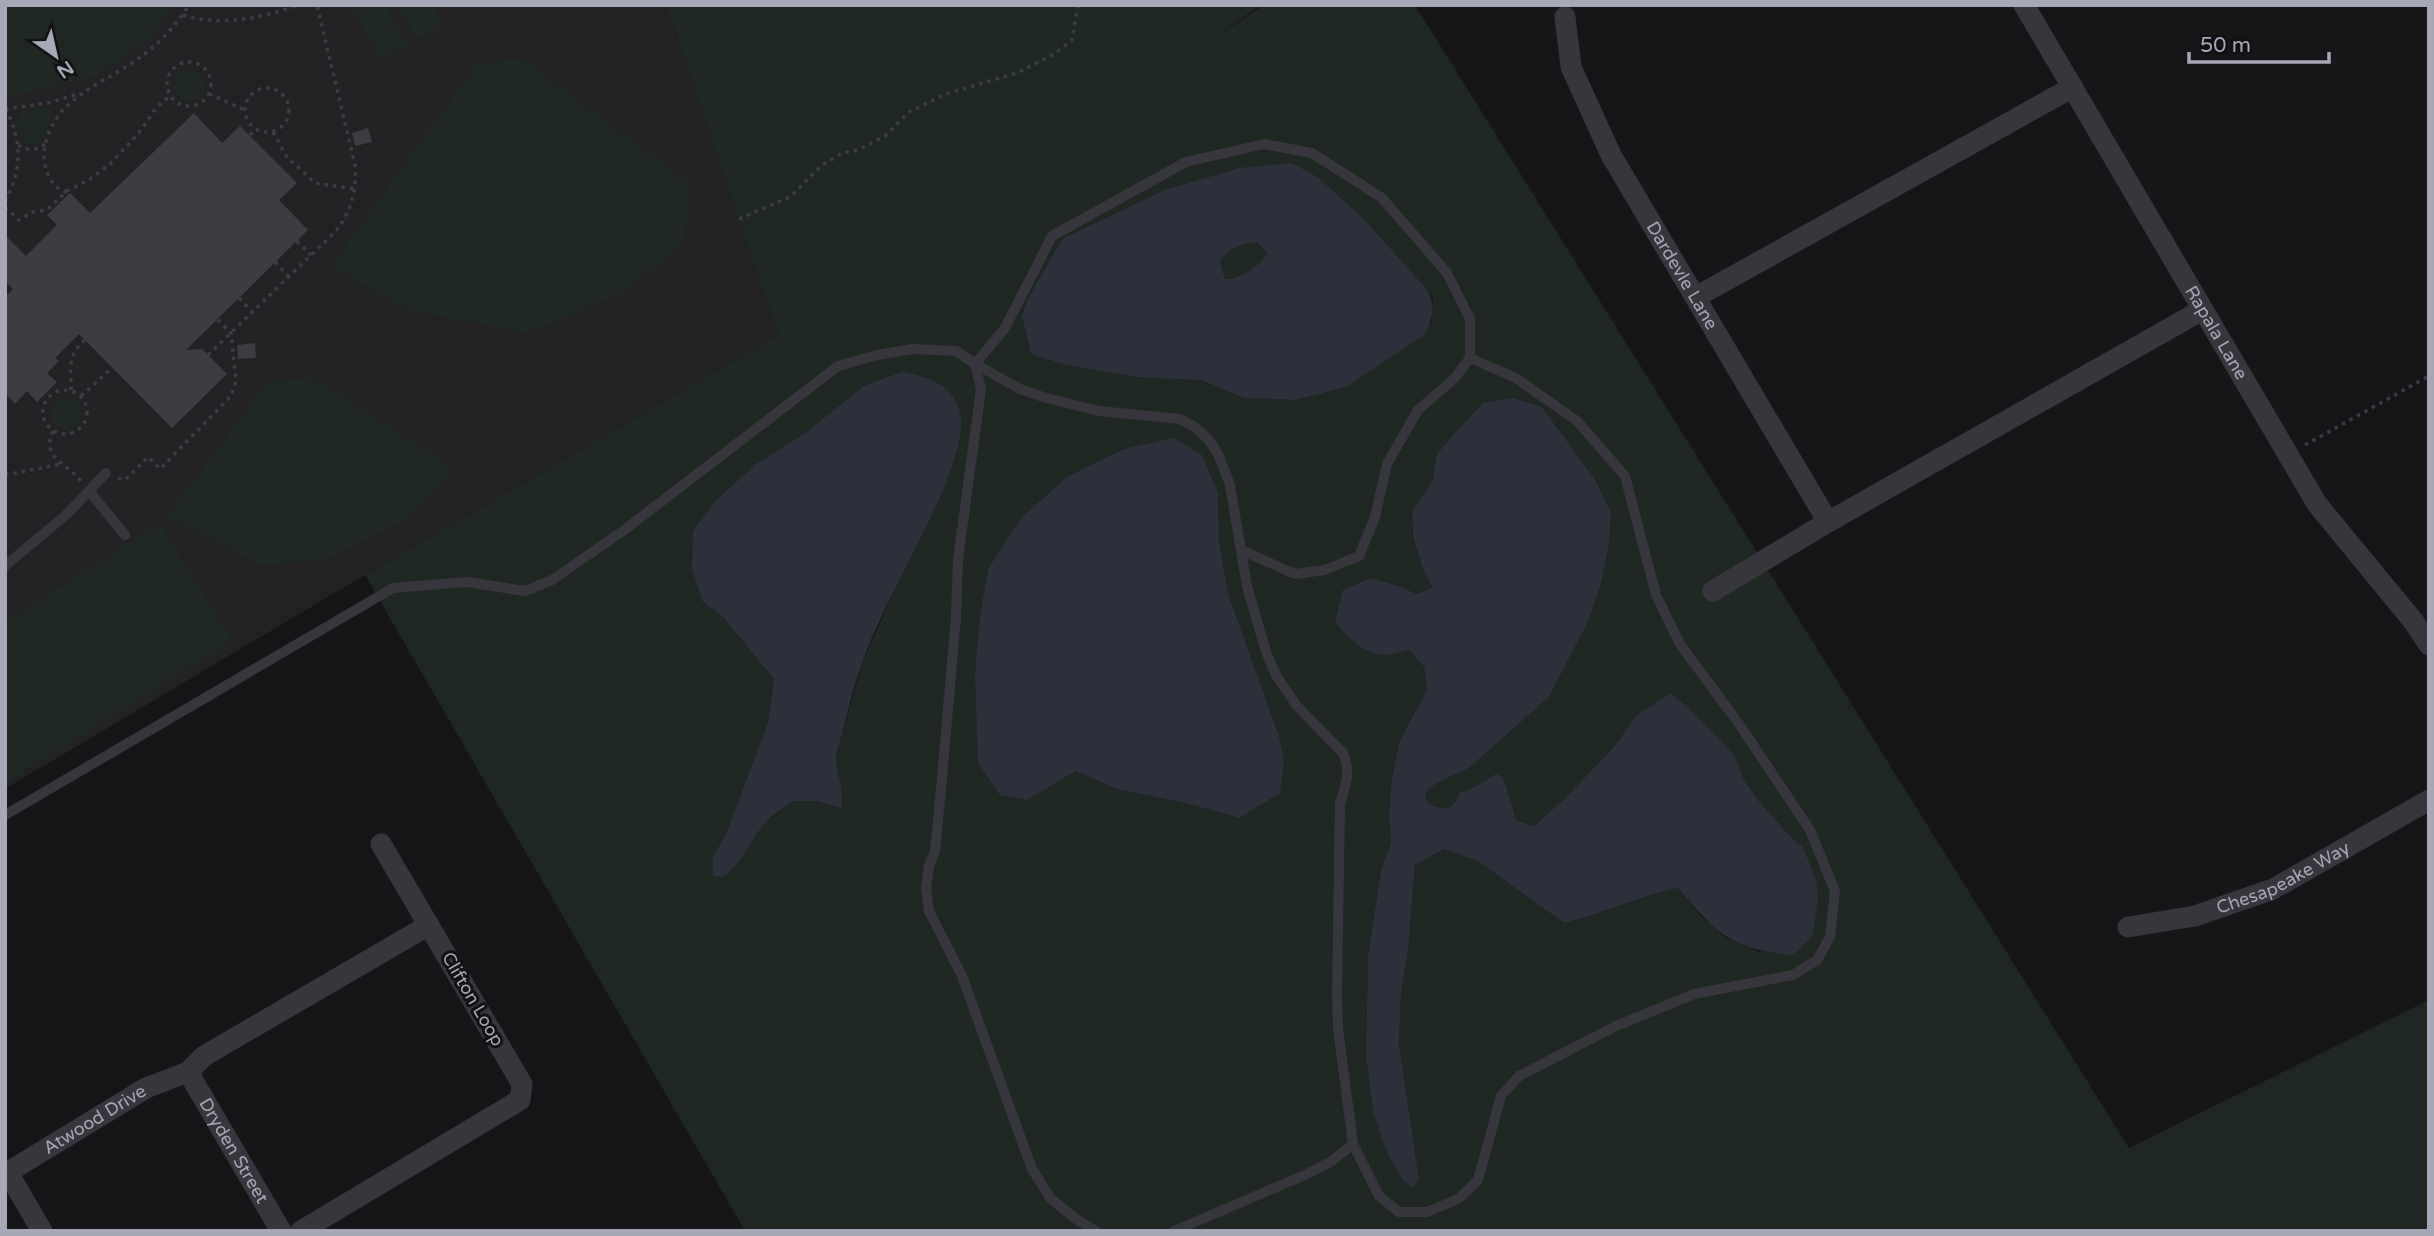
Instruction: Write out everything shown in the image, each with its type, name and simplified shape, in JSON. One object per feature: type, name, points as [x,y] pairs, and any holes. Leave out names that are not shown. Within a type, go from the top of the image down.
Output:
[{"type":"street","name":"Rapala Lane","points":[[2024,5],[2317,504],[2414,622],[2429,645]]},
{"type":"street","name":"Dardevle Lane","points":[[1565,17],[1571,67],[1611,155],[1828,522]]},
{"type":"street","points":[[1696,297],[2073,87]]},
{"type":"street","points":[[1713,592],[1828,522],[2202,310]]},
{"type":"street","name":"Chesapeake Way","points":[[2128,927],[2195,916],[2273,889],[2429,800]]},
{"type":"street","points":[[188,1072],[204,1056],[429,925],[381,844]]},
{"type":"street","name":"Clifton Loop","points":[[301,1231],[520,1100],[522,1084],[429,925]]},
{"type":"street","name":"Atwood Drive","points":[[5,1176],[146,1088],[188,1072]]},
{"type":"street","name":"Dryden Street","points":[[188,1072],[281,1231]]},
{"type":"street","points":[[5,1176],[14,1183],[42,1231]]},
{"type":"lane","points":[[975,364],[1005,328],[1052,236],[1186,162],[1264,144],[1312,153],[1382,198],[1447,273],[1470,319],[1470,358],[1454,379],[1419,410],[1387,464],[1374,517],[1359,556],[1325,570],[1295,574],[1241,550]]},
{"type":"lane","points":[[5,816],[393,589],[467,582],[525,591],[552,580],[623,531],[838,366],[877,355],[913,349],[956,351],[1020,389],[1062,403],[1099,411],[1180,419],[1209,440],[1219,456],[1230,485],[1255,618],[1278,677],[1297,705],[1343,754],[1348,763],[1348,777],[1340,803],[1337,996],[1338,1028],[1353,1144],[1379,1196],[1399,1212],[1427,1212],[1458,1199],[1478,1180],[1501,1096],[1519,1076],[1616,1026],[1695,994],[1793,975],[1817,960],[1830,937],[1835,891],[1810,830],[1680,644],[1656,594],[1625,476],[1577,421],[1516,378],[1470,358]]},
{"type":"lane","points":[[975,364],[981,389],[958,559],[942,789],[935,851],[929,866],[926,889],[929,911],[962,976],[1032,1169],[1051,1199],[1096,1231]]},
{"type":"lane","points":[[5,566],[67,513],[106,473]]},
{"type":"lane","points":[[89,491],[125,535]]},
{"type":"lane","points":[[1174,1231],[1307,1174],[1332,1161],[1353,1144]]},
{"type":"lane","points":[[1076,1219],[1076,1231]]},
{"type":"path","points":[[67,192],[54,185],[43,156],[51,127],[63,109],[145,54],[183,15],[189,5]]},
{"type":"path","points":[[183,15],[204,20],[229,20],[262,16],[298,5]]},
{"type":"path","points":[[208,355],[311,255],[343,222],[349,212],[355,189],[355,165],[317,5]]},
{"type":"path","points":[[739,219],[790,197],[821,166],[842,153],[858,150],[885,136],[909,112],[946,94],[1017,73],[1054,54],[1072,40],[1078,5]]},
{"type":"path","points":[[195,62],[206,69],[212,82],[209,94],[204,102],[190,107],[182,106],[170,96],[167,81],[170,73],[175,67],[195,62]]},
{"type":"path","points":[[272,88],[288,101],[289,115],[282,127],[273,132],[255,129],[247,121],[245,110],[247,99],[258,89],[272,88]]},
{"type":"path","points":[[5,201],[11,191],[19,163],[13,124],[5,109],[48,103],[90,89]]},
{"type":"path","points":[[209,94],[245,110]]},
{"type":"path","points":[[5,207],[19,220],[33,212],[47,210],[67,192],[110,164],[138,134],[157,107],[170,96]]},
{"type":"path","points":[[250,135],[255,129]]},
{"type":"path","points":[[273,132],[287,157],[315,183],[355,189]]},
{"type":"path","points":[[18,145],[29,150],[46,142]]},
{"type":"path","points":[[297,241],[311,255]]},
{"type":"path","points":[[275,262],[289,277]]},
{"type":"path","points":[[239,298],[252,312]]},
{"type":"path","points":[[106,473],[125,480],[148,457],[160,469],[232,396],[236,381],[231,333],[217,319]]},
{"type":"path","points":[[71,390],[71,356],[74,349],[85,340]]},
{"type":"path","points":[[81,396],[112,368]]},
{"type":"path","points":[[2288,454],[2429,376]]},
{"type":"path","points":[[58,390],[71,390],[81,396],[88,408],[85,424],[74,433],[60,434],[53,431],[44,420],[44,406],[52,394],[58,390]]},
{"type":"path","points":[[53,431],[48,441],[49,447],[61,464],[74,471],[89,491]]},
{"type":"path","points":[[5,475],[61,464]]},
{"type":"shaded area","points":[[5,5],[666,5],[778,335],[365,575],[5,789]]},
{"type":"shaded area","points":[[5,5],[173,5],[149,40],[94,77],[5,98]]},
{"type":"shaded area","points":[[350,5],[385,5],[408,45],[382,60]]},
{"type":"shaded area","points":[[397,5],[433,5],[443,24],[417,39]]},
{"type":"shaded area","points":[[666,5],[1261,5],[1216,37],[1264,5],[1415,5],[2129,1148],[2429,1000],[2429,1231],[745,1231],[365,575],[778,335]],"holes":[[[1239,168],[1319,178],[1364,219],[1426,288],[1433,298],[1431,323],[1295,400],[1244,398],[1201,380],[1031,354],[1022,316],[1027,300],[1062,239],[1164,190]],[[1542,407],[1595,479],[1611,512],[1609,545],[1602,580],[1588,622],[1549,697],[1469,768],[1435,784],[1425,794],[1428,803],[1443,808],[1452,807],[1460,793],[1497,774],[1516,820],[1534,826],[1612,749],[1637,715],[1695,714],[1733,755],[1744,780],[1758,800],[1803,847],[1760,952],[1726,938],[1702,917],[1678,888],[1564,923],[1479,862],[1444,849],[1415,865],[1408,951],[1401,993],[1399,1044],[1419,1179],[1415,1188],[1366,1055],[1368,955],[1381,870],[1391,843],[1389,814],[1392,777],[1399,742],[1427,690],[1424,667],[1410,649],[1371,578],[1417,594],[1432,586],[1422,566],[1413,536],[1412,511],[1432,482],[1437,454]],[[808,431],[935,508],[903,571],[862,663],[836,756],[841,789],[840,808],[817,801],[793,800],[714,857],[726,834],[768,722],[774,679],[722,616],[703,602],[717,499],[756,464]],[[1218,493],[1219,542],[1229,596],[1278,733],[1239,818],[1117,789],[1075,771],[975,672],[980,615],[988,569]]]},
{"type":"shaded area","points":[[520,58],[690,184],[685,240],[625,292],[528,333],[411,311],[331,266],[477,64]]},
{"type":"shaded area","points":[[190,69],[201,74],[206,85],[201,96],[190,101],[179,96],[174,85],[179,74]]},
{"type":"shaded area","points":[[46,107],[52,114],[48,129],[39,143],[30,144],[20,134],[17,124],[19,114],[24,110]]},
{"type":"shaded area","points":[[1292,163],[1319,178],[1364,219],[1426,288],[1432,311],[1430,324],[1424,335],[1346,387],[1295,400],[1244,398],[1201,380],[1137,377],[1067,365],[1031,354],[1022,316],[1027,300],[1062,239],[1164,190],[1239,168]],"holes":[[[1257,242],[1267,253],[1249,271],[1225,279],[1220,261],[1232,249]]]},
{"type":"shaded area","points":[[1257,242],[1267,253],[1260,263],[1243,275],[1225,279],[1220,261],[1224,256],[1236,247]]},
{"type":"shaded area","points":[[902,372],[935,382],[954,398],[961,423],[959,443],[933,513],[876,628],[858,674],[836,756],[842,795],[841,808],[817,801],[793,801],[767,821],[730,871],[723,877],[713,876],[713,857],[726,834],[768,722],[774,679],[722,616],[703,602],[692,569],[693,531],[717,499],[756,464],[808,431],[864,386]]},
{"type":"shaded area","points":[[311,377],[455,469],[408,519],[325,560],[260,565],[168,516],[267,383]]},
{"type":"shaded area","points":[[66,397],[78,401],[82,413],[78,425],[66,429],[54,425],[50,413],[54,401]]},
{"type":"shaded area","points":[[1513,398],[1542,407],[1595,479],[1611,512],[1609,545],[1602,580],[1588,622],[1549,697],[1469,768],[1435,784],[1425,794],[1428,803],[1447,808],[1454,803],[1459,793],[1496,774],[1503,777],[1516,820],[1534,826],[1612,749],[1637,715],[1671,693],[1734,755],[1744,780],[1758,800],[1803,847],[1816,879],[1818,900],[1812,937],[1793,955],[1739,943],[1715,928],[1678,888],[1564,923],[1479,862],[1444,849],[1415,865],[1408,951],[1401,993],[1399,1044],[1419,1179],[1414,1188],[1403,1181],[1387,1153],[1373,1111],[1366,1055],[1368,955],[1381,870],[1391,843],[1389,814],[1392,777],[1399,742],[1427,690],[1424,667],[1410,650],[1387,655],[1364,649],[1335,621],[1343,590],[1371,578],[1417,594],[1432,587],[1413,536],[1412,511],[1432,482],[1437,454],[1455,433],[1483,403]]},
{"type":"shaded area","points":[[1174,438],[1202,455],[1218,493],[1219,542],[1229,596],[1278,733],[1284,760],[1280,793],[1239,818],[1117,789],[1075,771],[1027,800],[1000,795],[978,763],[975,672],[980,615],[988,569],[1021,518],[1067,477],[1124,449]]},
{"type":"shaded area","points":[[160,524],[232,640],[5,783],[5,622]]},
{"type":"building","points":[[194,113],[222,143],[240,126],[297,183],[279,200],[308,230],[186,350],[202,349],[227,374],[172,428],[79,334],[55,358],[59,361],[47,373],[57,382],[37,402],[27,391],[15,404],[5,393],[5,297],[13,289],[5,281],[5,235],[26,256],[57,225],[47,215],[70,193],[90,213]]},
{"type":"building","points":[[368,128],[372,142],[355,146],[352,133]]},
{"type":"building","points":[[255,343],[256,358],[238,359],[237,345]]}]
